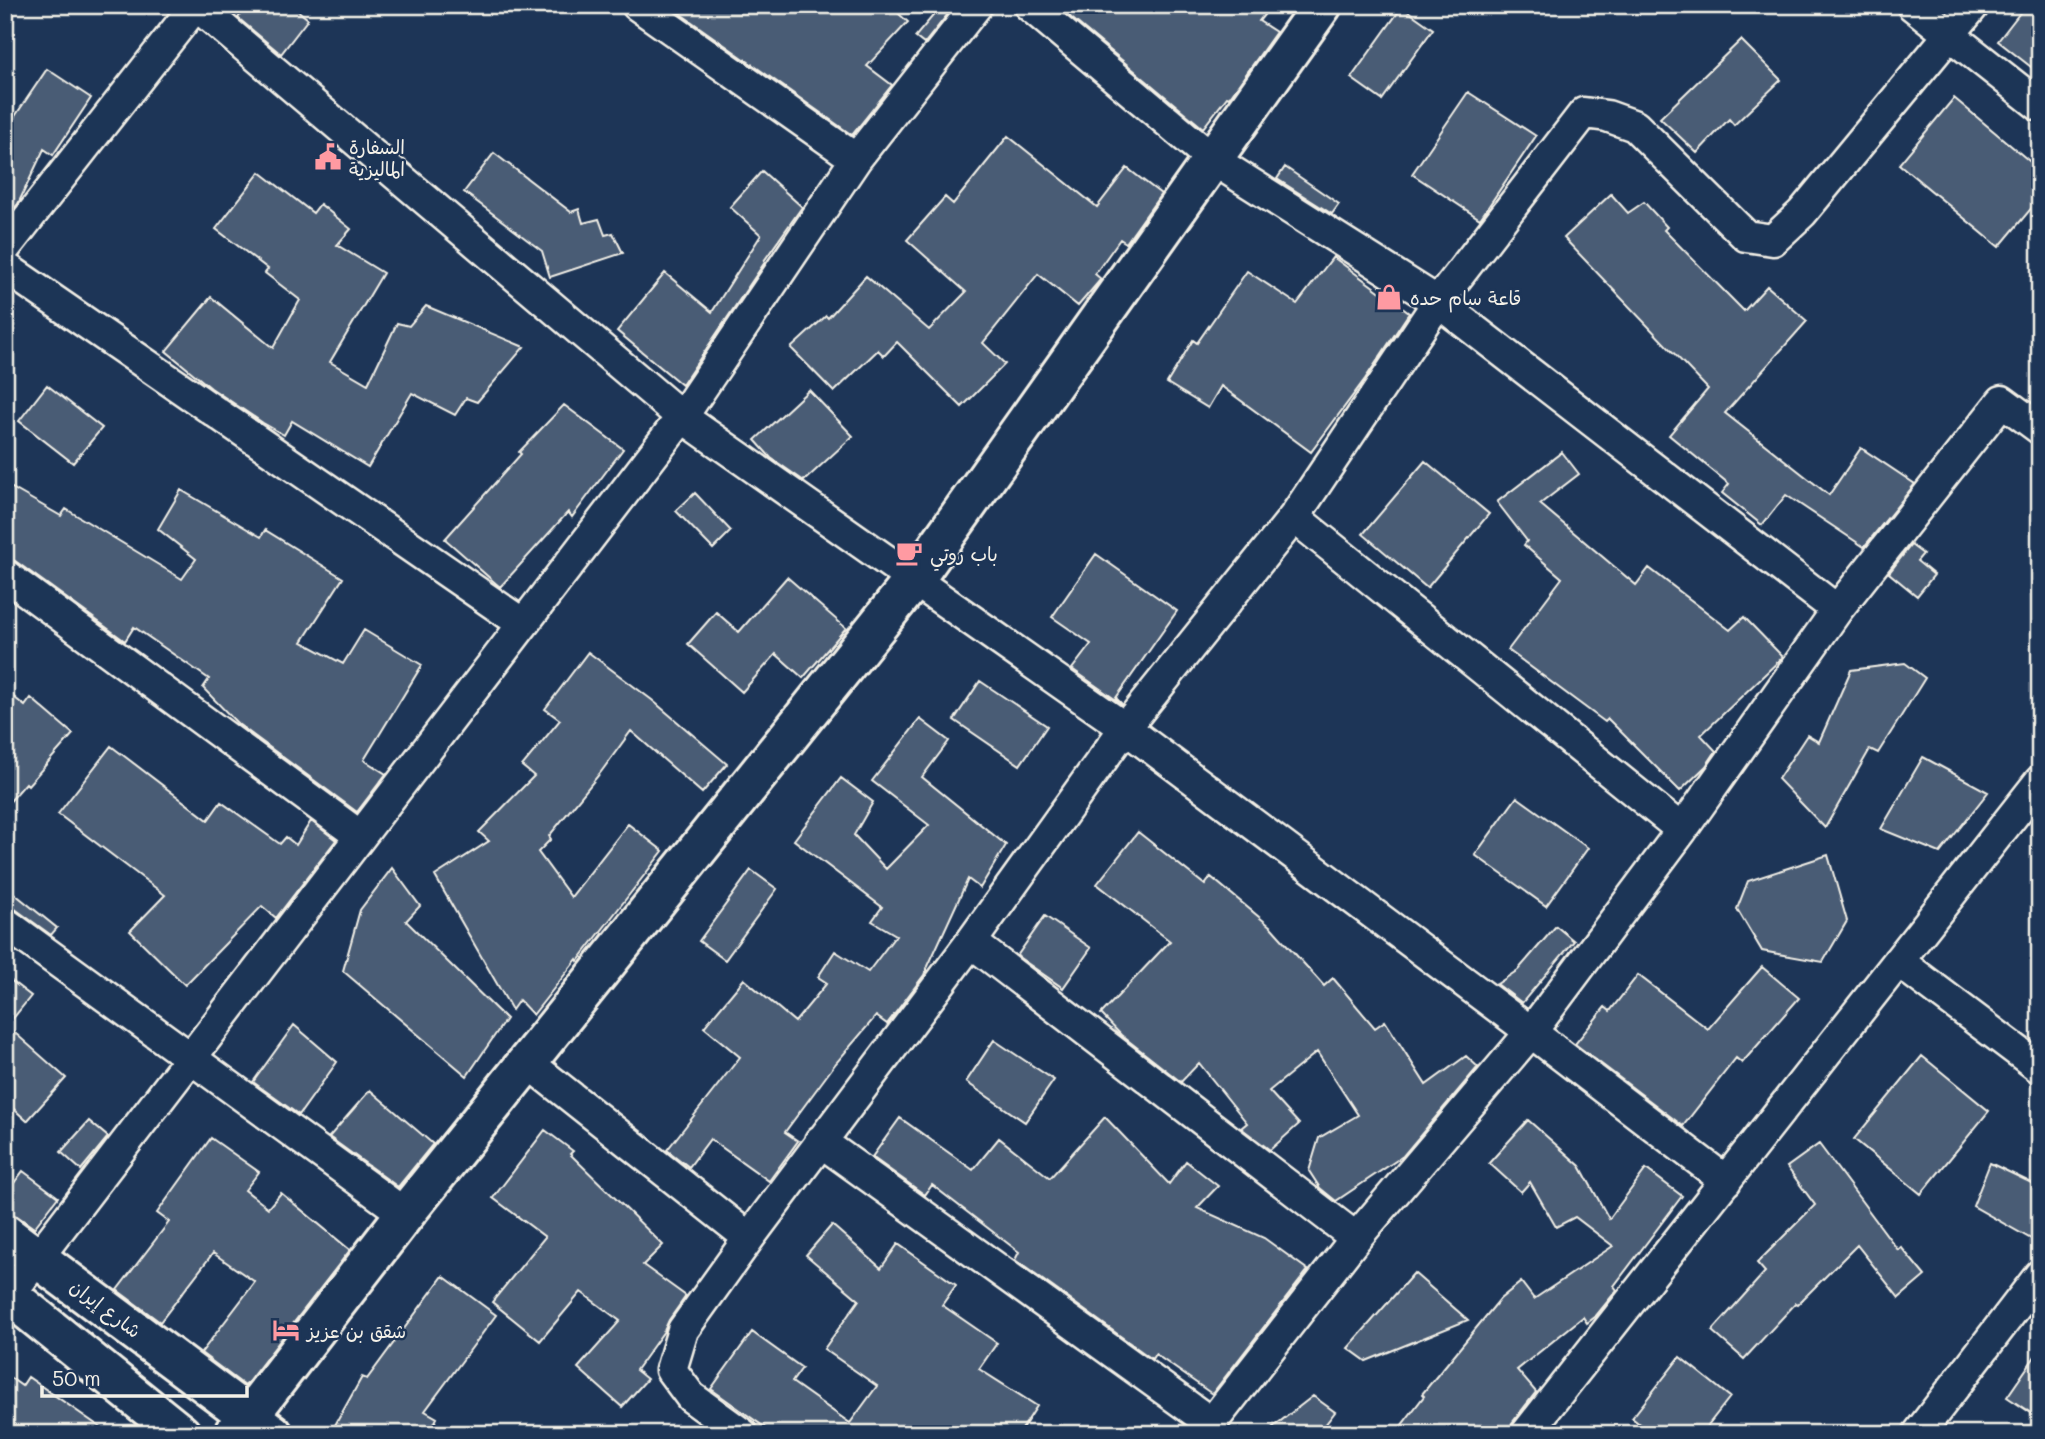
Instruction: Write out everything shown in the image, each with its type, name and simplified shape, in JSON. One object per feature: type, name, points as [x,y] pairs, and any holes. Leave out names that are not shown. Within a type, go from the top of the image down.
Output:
[{"type":"street","points":[[5,248],[196,5],[682,417],[1125,728],[1726,1181]]},
{"type":"street","points":[[637,5],[856,159]]},
{"type":"street","points":[[181,1434],[7,1294],[682,417],[856,159],[977,5]]},
{"type":"street","points":[[1029,5],[1212,159],[1438,302],[1837,610]]},
{"type":"street","points":[[252,1428],[405,1214],[914,580],[1322,5]]},
{"type":"street","points":[[1912,5],[2040,106]]},
{"type":"street","points":[[742,1434],[691,1397],[671,1370],[682,1330],[820,1141],[971,942],[1125,728],[1294,517],[1438,302],[1584,113],[1607,116],[1635,126],[1746,236],[1773,240],[1802,213],[1974,5]]},
{"type":"street","points":[[5,267],[523,624]]},
{"type":"street","points":[[820,1141],[1207,1428],[1356,1238],[1531,1032],[1682,830],[1837,610],[2002,401],[2040,429]]},
{"type":"street","points":[[1294,517],[1682,830]]},
{"type":"street","points":[[5,575],[360,836]]},
{"type":"street","points":[[1526,1434],[2040,781]]},
{"type":"street","points":[[5,923],[405,1214]]},
{"type":"street","points":[[971,942],[1356,1238]]},
{"type":"street","points":[[1898,961],[2040,1068]]},
{"type":"street","points":[[527,1062],[749,1238]]},
{"type":"street","name":"شارع إيران","points":[[5,1234],[37,1256],[252,1428]]},
{"type":"street","points":[[1918,1434],[2040,1275]]},
{"type":"building","points":[[248,5],[291,5],[308,19],[281,54],[238,18]]},
{"type":"building","points":[[668,5],[889,5],[908,22],[867,66],[892,85],[852,135]]},
{"type":"building","points":[[942,5],[955,5],[924,44],[915,37]]},
{"type":"building","points":[[1077,5],[1272,5],[1259,21],[1276,32],[1229,98],[1227,97],[1203,128],[1069,16]]},
{"type":"building","points":[[2026,5],[2040,5],[2040,74],[1998,41]]},
{"type":"building","points":[[1402,7],[1433,29],[1382,100],[1351,78]]},
{"type":"building","points":[[1741,40],[1781,80],[1734,125],[1729,119],[1697,153],[1660,118]]},
{"type":"building","points":[[47,69],[91,98],[53,155],[44,149],[18,204],[5,219],[5,131]]},
{"type":"building","points":[[1468,92],[1536,136],[1480,219],[1412,174]]},
{"type":"building","points":[[1954,98],[2040,170],[2040,198],[1999,247],[1899,164]]},
{"type":"building","points":[[1008,136],[1097,207],[1127,168],[1161,194],[1126,243],[1120,239],[1095,274],[1101,279],[1078,306],[1038,274],[983,343],[1005,364],[962,407],[897,342],[884,356],[878,350],[834,392],[791,348],[826,316],[828,318],[866,276],[929,330],[966,292],[907,240],[945,197],[953,204]]},
{"type":"building","points":[[494,153],[571,212],[579,209],[583,223],[599,219],[605,235],[613,233],[623,253],[550,277],[542,251],[464,192]]},
{"type":"building","points":[[1285,167],[1339,204],[1332,214],[1277,179]]},
{"type":"building","points":[[762,171],[802,207],[682,385],[617,331],[665,273],[712,312],[761,235],[730,207]]},
{"type":"building","points":[[260,172],[313,213],[320,204],[351,229],[337,245],[383,273],[330,362],[368,384],[397,323],[409,326],[426,306],[524,347],[477,402],[466,398],[455,415],[412,393],[368,467],[292,421],[284,435],[263,423],[211,388],[166,351],[211,297],[273,348],[300,300],[265,273],[268,269],[216,229]]},
{"type":"building","points":[[1611,194],[1628,213],[1644,202],[1667,227],[1664,230],[1744,311],[1767,286],[1807,321],[1725,413],[1829,495],[1861,448],[1915,484],[1864,547],[1786,495],[1762,525],[1722,493],[1729,484],[1669,435],[1708,389],[1564,238]]},
{"type":"building","points":[[1333,257],[1409,313],[1311,452],[1221,386],[1208,408],[1167,383],[1193,340],[1197,343],[1247,271],[1297,304]]},
{"type":"building","points":[[47,385],[102,428],[73,463],[19,421]]},
{"type":"building","points":[[809,390],[853,436],[804,481],[771,458],[755,440]]},
{"type":"building","points":[[564,405],[623,449],[572,517],[568,512],[500,587],[445,539],[521,454],[519,452]]},
{"type":"building","points":[[1562,452],[1579,474],[1540,504],[1636,585],[1649,568],[1730,630],[1744,617],[1783,657],[1701,735],[1716,751],[1706,766],[1680,791],[1608,719],[1605,722],[1508,650],[1562,578],[1524,545],[1527,541],[1497,502]]},
{"type":"building","points":[[1425,461],[1489,514],[1427,588],[1363,534]]},
{"type":"building","points":[[5,484],[61,516],[66,509],[182,579],[196,559],[158,529],[181,490],[261,537],[265,530],[343,578],[302,642],[343,664],[364,630],[422,665],[364,760],[386,774],[357,812],[238,724],[203,688],[209,679],[134,627],[125,641],[15,561],[5,558]]},
{"type":"building","points":[[695,493],[731,531],[713,549],[676,511]]},
{"type":"building","points":[[1911,545],[1923,554],[1917,561],[1934,575],[1917,596],[1889,573]]},
{"type":"building","points":[[1096,554],[1177,611],[1116,698],[1122,704],[1072,669],[1091,644],[1052,617]]},
{"type":"building","points":[[787,577],[846,628],[803,678],[776,654],[742,692],[688,644],[716,612],[739,632]]},
{"type":"building","points":[[588,652],[652,700],[727,764],[702,793],[631,731],[549,836],[551,839],[538,852],[571,897],[628,824],[663,851],[533,1015],[519,1000],[512,1010],[435,876],[489,841],[479,832],[534,776],[522,766],[560,720],[545,709]]},
{"type":"building","points":[[1905,663],[1925,678],[1878,753],[1870,749],[1825,828],[1778,779],[1807,735],[1819,742],[1851,670]]},
{"type":"building","points":[[980,681],[1047,726],[1020,765],[954,720]]},
{"type":"building","points":[[5,690],[25,706],[31,698],[73,734],[5,807]]},
{"type":"building","points":[[920,719],[949,741],[922,777],[1006,845],[980,888],[968,879],[924,975],[887,1024],[876,1016],[836,1063],[785,1132],[798,1141],[769,1181],[710,1139],[689,1167],[667,1150],[740,1057],[704,1027],[744,979],[795,1022],[827,983],[818,977],[835,951],[868,972],[896,935],[872,921],[882,907],[794,840],[841,778],[873,802],[854,835],[886,869],[929,825],[872,781]]},
{"type":"building","points":[[111,746],[208,820],[221,802],[280,844],[286,837],[296,845],[311,821],[336,840],[276,918],[262,906],[185,985],[130,931],[165,895],[58,814]]},
{"type":"building","points":[[1923,757],[1988,792],[1940,853],[1881,829]]},
{"type":"building","points":[[1517,797],[1588,848],[1546,906],[1475,855]]},
{"type":"building","points":[[1138,832],[1205,885],[1211,877],[1271,927],[1324,986],[1333,978],[1375,1028],[1385,1021],[1426,1085],[1466,1056],[1478,1067],[1403,1156],[1336,1201],[1320,1188],[1309,1171],[1319,1138],[1358,1115],[1317,1052],[1269,1091],[1299,1124],[1270,1150],[1241,1128],[1247,1123],[1199,1063],[1181,1082],[1121,1035],[1101,1014],[1170,941],[1097,884]]},
{"type":"building","points":[[1828,855],[1847,921],[1823,962],[1762,951],[1737,909],[1748,881]]},
{"type":"building","points":[[392,868],[420,906],[406,921],[506,1019],[467,1076],[343,971],[360,910]]},
{"type":"building","points":[[751,870],[777,889],[725,960],[699,941]]},
{"type":"building","points":[[5,886],[57,928],[51,935],[15,909],[5,906]]},
{"type":"building","points":[[1045,916],[1091,948],[1063,988],[1017,956]]},
{"type":"building","points":[[1556,926],[1574,941],[1522,1003],[1497,984],[1518,970]]},
{"type":"building","points":[[1762,967],[1799,998],[1742,1063],[1736,1058],[1683,1126],[1575,1044],[1605,1007],[1610,1011],[1638,975],[1708,1029]]},
{"type":"building","points":[[5,976],[31,996],[7,1026],[66,1078],[27,1121],[5,1101]]},
{"type":"building","points":[[294,1025],[337,1062],[299,1115],[253,1082]]},
{"type":"building","points":[[994,1040],[1054,1080],[1025,1122],[966,1082]]},
{"type":"building","points":[[1922,1056],[1989,1111],[1921,1194],[1854,1139]]},
{"type":"building","points":[[370,1090],[433,1144],[398,1187],[329,1137]]},
{"type":"building","points":[[1105,1117],[1169,1184],[1186,1161],[1218,1186],[1197,1208],[1264,1238],[1308,1270],[1212,1394],[1155,1354],[1152,1359],[1015,1260],[1019,1252],[932,1185],[925,1195],[872,1157],[900,1118],[973,1170],[999,1138],[1050,1178]]},
{"type":"building","points":[[1528,1120],[1580,1166],[1609,1219],[1646,1169],[1682,1196],[1614,1286],[1617,1290],[1595,1317],[1587,1323],[1583,1317],[1517,1370],[1536,1392],[1512,1423],[1509,1434],[1395,1434],[1424,1396],[1422,1394],[1500,1299],[1521,1282],[1534,1299],[1613,1246],[1575,1217],[1556,1227],[1530,1182],[1521,1192],[1489,1163]]},
{"type":"building","points":[[89,1121],[108,1137],[81,1170],[61,1152]]},
{"type":"building","points":[[545,1130],[573,1151],[570,1154],[663,1245],[643,1265],[686,1296],[636,1370],[647,1379],[622,1407],[578,1368],[620,1321],[581,1292],[540,1341],[492,1302],[545,1237],[493,1198]]},
{"type":"building","points":[[211,1138],[259,1172],[245,1190],[268,1208],[281,1193],[350,1250],[245,1386],[201,1353],[255,1282],[213,1253],[160,1322],[117,1290],[169,1222],[157,1213]]},
{"type":"building","points":[[1819,1144],[1898,1250],[1901,1247],[1925,1276],[1899,1298],[1857,1245],[1798,1304],[1796,1303],[1744,1359],[1712,1331],[1765,1272],[1757,1263],[1815,1205],[1787,1167]]},
{"type":"building","points":[[1990,1163],[2040,1187],[2040,1244],[1973,1206]]},
{"type":"building","points":[[23,1171],[58,1197],[34,1228],[17,1216],[5,1213],[5,1195]]},
{"type":"building","points":[[832,1225],[881,1268],[898,1244],[956,1285],[942,1305],[997,1343],[979,1369],[1037,1406],[1019,1434],[774,1434],[711,1389],[752,1332],[802,1368],[792,1382],[850,1423],[877,1386],[824,1349],[859,1300],[806,1255]]},
{"type":"building","points":[[1414,1273],[1468,1320],[1366,1361],[1348,1348]]},
{"type":"building","points":[[443,1276],[496,1315],[425,1411],[437,1418],[429,1434],[330,1434],[362,1377],[367,1379]]},
{"type":"building","points":[[2040,1349],[2040,1419],[2007,1397]]},
{"type":"building","points":[[1680,1357],[1730,1397],[1701,1434],[1652,1434],[1632,1418]]},
{"type":"building","points":[[5,1374],[22,1386],[28,1377],[110,1434],[15,1434],[5,1427]]},
{"type":"building","points":[[1313,1396],[1335,1412],[1318,1434],[1264,1434]]},
{"type":"place","name":"السفارة الماليزية","points":[[328,157]]},
{"type":"place","name":"قاعة سام حده","points":[[1389,297]]},
{"type":"place","name":"باب روتي","points":[[909,553]]},
{"type":"place","name":"شقق بن عزيز","points":[[286,1330]]}]
